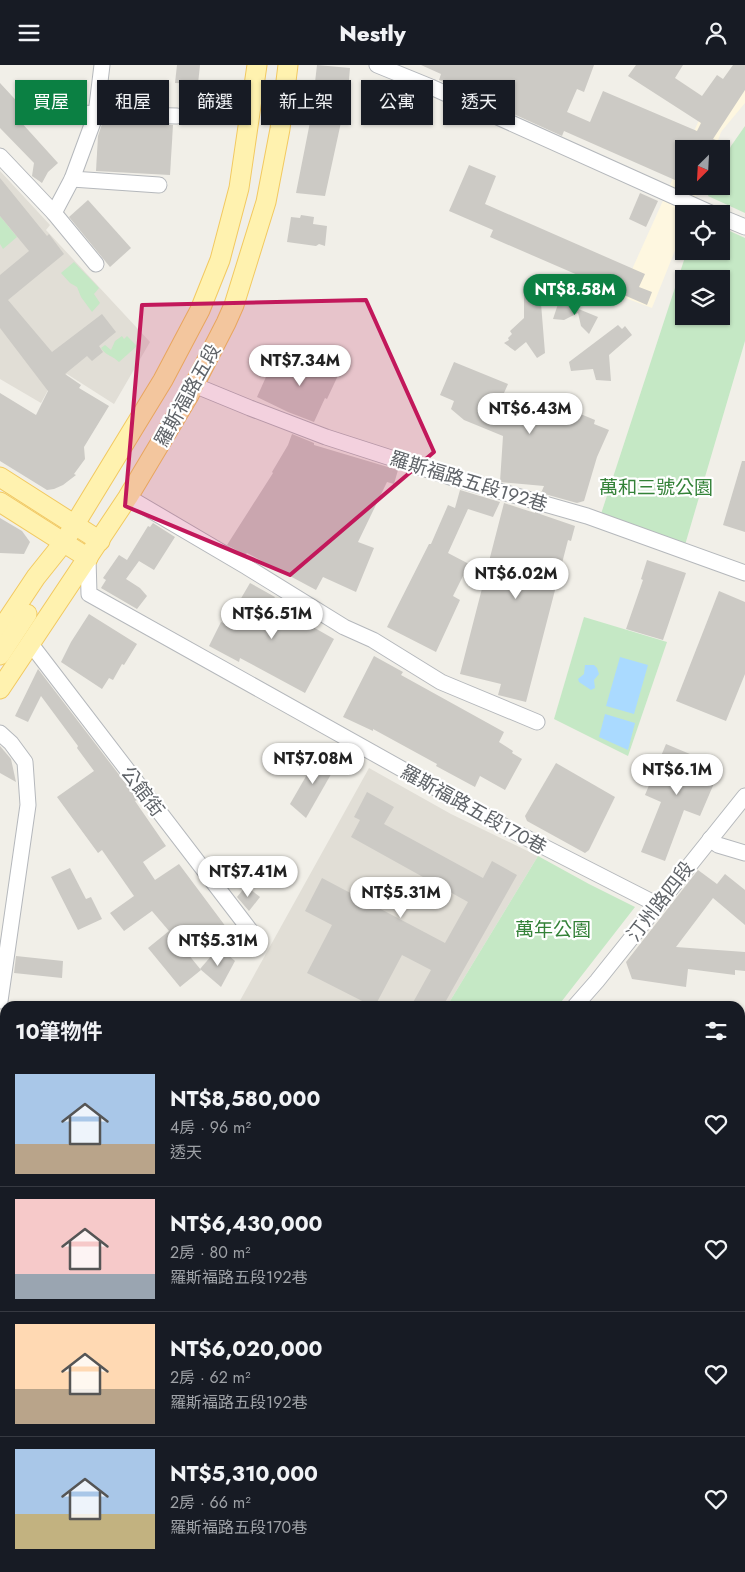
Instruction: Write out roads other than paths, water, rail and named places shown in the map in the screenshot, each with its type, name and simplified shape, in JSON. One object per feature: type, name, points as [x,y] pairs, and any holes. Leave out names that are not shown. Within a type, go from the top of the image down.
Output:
[{"type":"main road","name":"羅斯福路五段","points":[[0,631],[36,577],[64,542],[163,380],[200,310],[220,260],[239,188],[257,65]]},
{"type":"main road","name":"羅斯福路五段","points":[[0,689],[128,497],[194,385],[234,305],[266,203],[280,129],[288,65]]},
{"type":"main road","points":[[0,477],[100,541]]},
{"type":"main road","points":[[0,502],[88,558]]},
{"type":"main road","points":[[0,655],[47,583],[64,542]]},
{"type":"street","points":[[54,213],[72,179],[96,114],[102,65]]},
{"type":"street","points":[[377,65],[431,87],[693,205]]},
{"type":"street","points":[[87,113],[177,116]]},
{"type":"street","points":[[0,155],[54,213],[96,264]]},
{"type":"street","points":[[72,179],[159,185]]},
{"type":"street","points":[[730,221],[745,227]]},
{"type":"street","name":"羅斯福路五段192巷","points":[[194,385],[326,437],[450,477],[587,516],[745,573]]},
{"type":"street","points":[[128,497],[344,627],[374,640],[441,681],[537,723]]},
{"type":"street","name":"羅斯福路五段170巷","points":[[88,558],[89,594],[513,832],[658,905]]},
{"type":"street","name":"公館街","points":[[30,643],[256,938]]},
{"type":"street","points":[[0,733],[11,743],[25,762],[28,805],[0,1001]]},
{"type":"street","name":"汀州路四段","points":[[579,1001],[745,796]]},
{"type":"street","points":[[710,839],[718,845],[745,853]]},
{"type":"water","points":[[620,657],[648,665],[634,714],[606,706]]},
{"type":"water","points":[[585,665],[594,665],[599,674],[594,680],[595,688],[591,690],[579,682],[578,679],[584,674]]},
{"type":"water","points":[[605,714],[635,723],[628,750],[599,737]]},
{"type":"park label","name":"萬和三號公園","points":[[656,487]]},
{"type":"park label","name":"萬年公園","points":[[553,929]]}]
